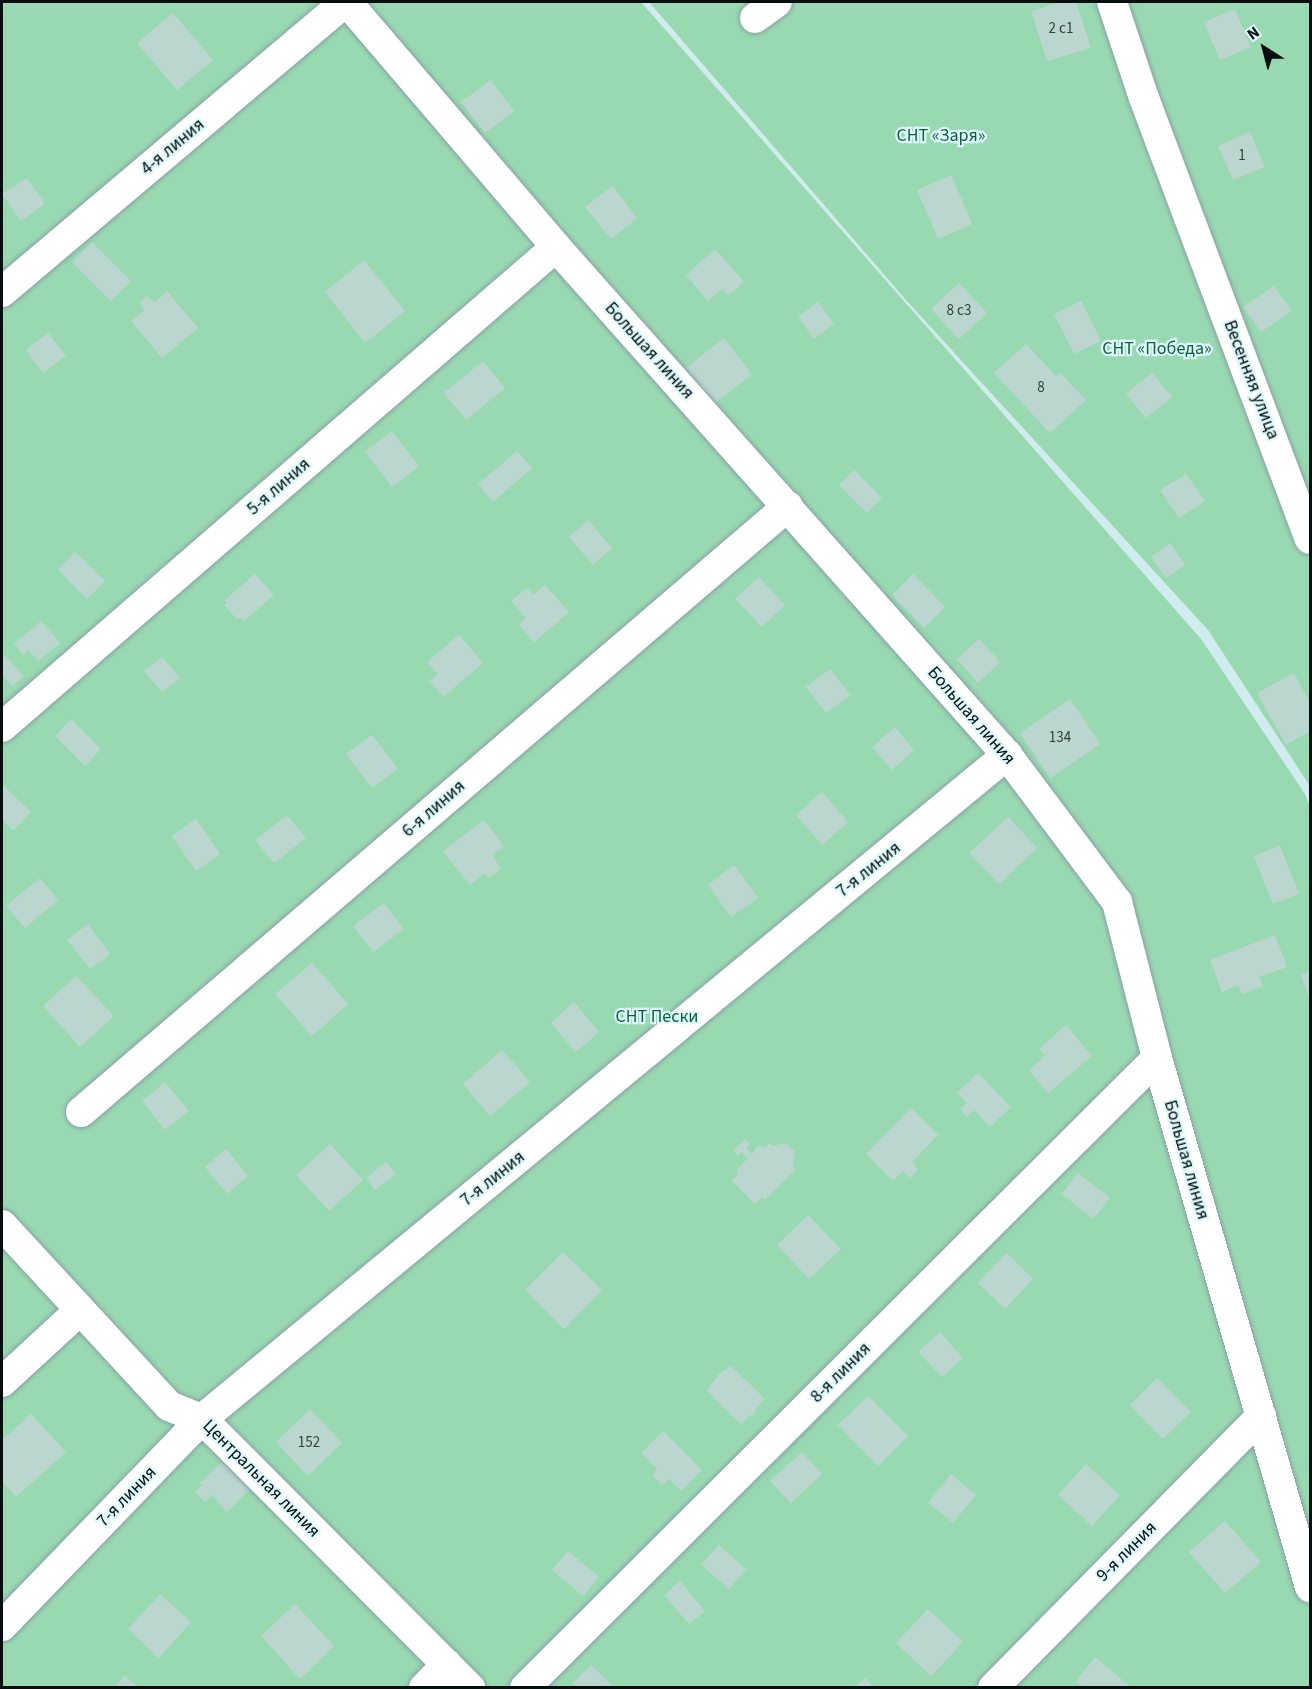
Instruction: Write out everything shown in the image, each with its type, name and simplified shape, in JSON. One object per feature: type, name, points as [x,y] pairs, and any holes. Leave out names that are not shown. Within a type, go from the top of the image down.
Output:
[{"type":"street","name":"Большая линия","points":[[346,2],[556,247],[1007,755],[1117,902],[1157,1058],[1311,1587]]},
{"type":"street","name":"4-я линия","points":[[2,292],[346,2]]},
{"type":"street","name":"Весенняя улица","points":[[1112,2],[1191,221],[1311,539]]},
{"type":"street","name":"5-я линия","points":[[2,727],[556,247]]},
{"type":"street","name":"6-я линия","points":[[81,1112],[788,506]]},
{"type":"street","name":"7-я линия","points":[[2,1626],[202,1419],[1007,755]]},
{"type":"street","name":"8-я линия","points":[[525,1688],[1157,1058]]},
{"type":"street","name":"Центральная линия","points":[[2,1225],[169,1406],[202,1419],[470,1688]]},
{"type":"street","points":[[2,1382],[80,1310]]},
{"type":"street","name":"9-я линия","points":[[993,1688],[1261,1416]]},
{"type":"street","points":[[424,1688],[447,1664]]},
{"type":"green space","name":"СНТ Пески","points":[[2,2],[641,2],[1201,639],[1305,794],[1310,807],[1310,1687],[2,1687]]},
{"type":"green space","points":[[649,2],[1310,2],[1310,786],[1208,630],[906,300]]},
{"type":"building","points":[[1061,2],[1076,2],[1091,48],[1047,61],[1031,11]]},
{"type":"building","points":[[1235,9],[1251,47],[1220,60],[1204,22]]},
{"type":"building","points":[[173,13],[213,60],[177,90],[137,43]]},
{"type":"building","points":[[491,80],[514,111],[485,133],[461,102]]},
{"type":"building","points":[[1250,132],[1265,167],[1233,180],[1218,146]]},
{"type":"building","points":[[951,175],[972,224],[938,239],[917,190]]},
{"type":"building","points":[[27,178],[45,204],[21,221],[2,194]]},
{"type":"building","points":[[613,186],[637,218],[611,239],[585,207]]},
{"type":"building","points":[[92,242],[131,281],[111,301],[72,262]]},
{"type":"building","points":[[715,249],[744,282],[728,296],[722,289],[708,301],[686,275]]},
{"type":"building","points":[[364,260],[405,311],[365,343],[325,292]]},
{"type":"building","points":[[959,283],[987,313],[959,339],[931,309]]},
{"type":"building","points":[[1274,286],[1292,311],[1261,332],[1243,307]]},
{"type":"building","points":[[167,291],[198,328],[162,358],[131,321],[144,311],[140,302],[147,296],[155,302]]},
{"type":"building","points":[[1081,301],[1101,341],[1074,354],[1054,314]]},
{"type":"building","points":[[818,302],[834,324],[814,339],[798,317]]},
{"type":"building","points":[[48,333],[66,356],[43,373],[26,350]]},
{"type":"building","points":[[724,338],[752,374],[714,404],[686,368]]},
{"type":"building","points":[[1026,344],[1056,376],[1060,373],[1086,400],[1050,433],[994,373]]},
{"type":"building","points":[[483,361],[505,388],[466,420],[444,393]]},
{"type":"building","points":[[1152,373],[1172,397],[1146,418],[1126,394]]},
{"type":"building","points":[[392,431],[419,466],[392,487],[365,452]]},
{"type":"building","points":[[517,451],[532,468],[493,502],[478,484]]},
{"type":"building","points":[[854,470],[882,498],[867,513],[839,485]]},
{"type":"building","points":[[1186,474],[1205,501],[1179,518],[1160,490]]},
{"type":"building","points":[[588,520],[612,548],[593,565],[569,537]]},
{"type":"building","points":[[1170,543],[1185,565],[1166,578],[1151,557]]},
{"type":"building","points":[[75,552],[105,581],[87,599],[58,570]]},
{"type":"building","points":[[255,574],[274,595],[244,621],[239,617],[237,619],[224,605],[227,603],[225,600]]},
{"type":"building","points":[[913,574],[945,607],[924,628],[892,595]]},
{"type":"building","points":[[759,577],[785,605],[762,627],[735,599]]},
{"type":"building","points":[[545,585],[569,612],[534,642],[518,624],[526,618],[511,601],[527,588],[533,595]]},
{"type":"building","points":[[41,621],[60,643],[38,661],[28,650],[23,655],[14,644]]},
{"type":"building","points":[[459,635],[483,663],[443,697],[430,681],[438,674],[427,662]]},
{"type":"building","points":[[979,639],[1000,662],[978,683],[957,659]]},
{"type":"building","points":[[5,655],[24,677],[12,686],[2,674],[2,658]]},
{"type":"building","points":[[162,657],[180,678],[162,692],[144,671]]},
{"type":"building","points":[[830,669],[850,695],[826,713],[806,687]]},
{"type":"building","points":[[1294,673],[1310,703],[1310,731],[1286,745],[1257,693]]},
{"type":"building","points":[[1070,699],[1100,744],[1050,778],[1020,733]]},
{"type":"building","points":[[71,719],[101,749],[85,766],[55,736]]},
{"type":"building","points":[[895,727],[914,750],[892,770],[872,747]]},
{"type":"building","points":[[372,735],[398,769],[372,788],[346,754]]},
{"type":"building","points":[[2,784],[31,812],[13,831],[2,820]]},
{"type":"building","points":[[822,792],[848,822],[822,845],[796,815]]},
{"type":"building","points":[[287,815],[306,838],[274,863],[255,840]]},
{"type":"building","points":[[1008,817],[1037,848],[999,884],[969,853]]},
{"type":"building","points":[[196,819],[220,854],[196,871],[172,836]]},
{"type":"building","points":[[484,820],[504,846],[492,855],[501,869],[489,878],[485,873],[470,885],[443,851]]},
{"type":"building","points":[[1280,846],[1299,894],[1273,904],[1254,856]]},
{"type":"building","points":[[734,865],[758,898],[731,917],[708,885]]},
{"type":"building","points":[[40,878],[58,900],[25,928],[6,906]]},
{"type":"building","points":[[384,903],[404,929],[373,952],[353,926]]},
{"type":"building","points":[[88,924],[110,954],[90,969],[67,940]]},
{"type":"building","points":[[1275,935],[1287,967],[1259,977],[1263,986],[1242,994],[1238,985],[1222,992],[1210,960]]},
{"type":"building","points":[[312,963],[348,1004],[312,1036],[275,994]]},
{"type":"building","points":[[1310,971],[1310,1000],[1301,975]]},
{"type":"building","points":[[76,976],[114,1016],[80,1047],[43,1006]]},
{"type":"building","points":[[574,1002],[599,1032],[576,1052],[551,1023]]},
{"type":"building","points":[[1066,1025],[1092,1056],[1048,1093],[1029,1070],[1045,1056],[1039,1049]]},
{"type":"building","points":[[502,1050],[530,1082],[490,1116],[463,1084]]},
{"type":"building","points":[[978,1073],[1011,1107],[990,1127],[974,1110],[967,1117],[960,1109],[967,1103],[957,1093]]},
{"type":"building","points":[[165,1082],[189,1111],[165,1130],[142,1101]]},
{"type":"building","points":[[911,1108],[938,1135],[912,1162],[918,1169],[910,1178],[903,1171],[893,1181],[866,1154]]},
{"type":"building","points":[[745,1139],[750,1144],[746,1147],[752,1154],[757,1146],[766,1147],[769,1143],[772,1146],[786,1143],[795,1152],[793,1166],[796,1169],[765,1200],[762,1197],[755,1204],[732,1181],[739,1174],[736,1171],[748,1158],[741,1152],[738,1156],[733,1151]]},
{"type":"building","points":[[330,1144],[363,1180],[329,1211],[296,1175]]},
{"type":"building","points":[[226,1149],[248,1176],[227,1194],[205,1167]]},
{"type":"building","points":[[386,1162],[396,1174],[375,1190],[366,1178]]},
{"type":"building","points":[[1078,1173],[1110,1198],[1093,1219],[1062,1194]]},
{"type":"building","points":[[808,1215],[841,1249],[809,1279],[777,1245]]},
{"type":"building","points":[[563,1252],[602,1290],[564,1329],[525,1290]]},
{"type":"building","points":[[1007,1253],[1033,1279],[1005,1309],[978,1283]]},
{"type":"building","points":[[940,1332],[963,1358],[942,1377],[918,1352]]},
{"type":"building","points":[[731,1366],[765,1399],[757,1407],[754,1415],[749,1416],[741,1424],[707,1391],[719,1374]]},
{"type":"building","points":[[1157,1378],[1191,1412],[1163,1439],[1130,1405]]},
{"type":"building","points":[[868,1396],[908,1436],[878,1466],[838,1425]]},
{"type":"building","points":[[310,1409],[342,1443],[308,1476],[276,1442]]},
{"type":"building","points":[[31,1414],[66,1452],[16,1497],[2,1481],[2,1440]]},
{"type":"building","points":[[663,1431],[702,1470],[681,1491],[669,1479],[662,1485],[653,1476],[657,1468],[641,1453]]},
{"type":"building","points":[[802,1452],[822,1474],[791,1503],[770,1481]]},
{"type":"building","points":[[222,1462],[240,1481],[246,1476],[254,1485],[227,1512],[212,1495],[205,1502],[195,1492],[202,1485],[200,1483]]},
{"type":"building","points":[[1086,1464],[1120,1495],[1092,1526],[1058,1495]]},
{"type":"building","points":[[951,1474],[976,1495],[953,1523],[928,1503]]},
{"type":"building","points":[[1225,1521],[1261,1562],[1225,1593],[1189,1552]]},
{"type":"building","points":[[719,1545],[746,1569],[729,1589],[701,1565]]},
{"type":"building","points":[[568,1551],[599,1577],[583,1596],[552,1570]]},
{"type":"building","points":[[680,1581],[705,1611],[689,1624],[664,1595]]},
{"type":"building","points":[[160,1594],[191,1622],[159,1658],[128,1629]]},
{"type":"building","points":[[295,1604],[334,1646],[300,1679],[261,1636]]},
{"type":"building","points":[[928,1609],[963,1642],[931,1676],[896,1643]]},
{"type":"building","points":[[1095,1657],[1132,1688],[1084,1688],[1076,1681]]},
{"type":"building","points":[[591,1665],[615,1688],[577,1688],[573,1683]]},
{"type":"building","points":[[125,1675],[138,1688],[114,1688]]},
{"type":"building","points":[[865,1678],[874,1688],[854,1688]]},
{"type":"park label","name":"СНТ «Заря»","points":[[941,136]]},
{"type":"park label","name":"СНТ «Победа»","points":[[1157,349]]}]
